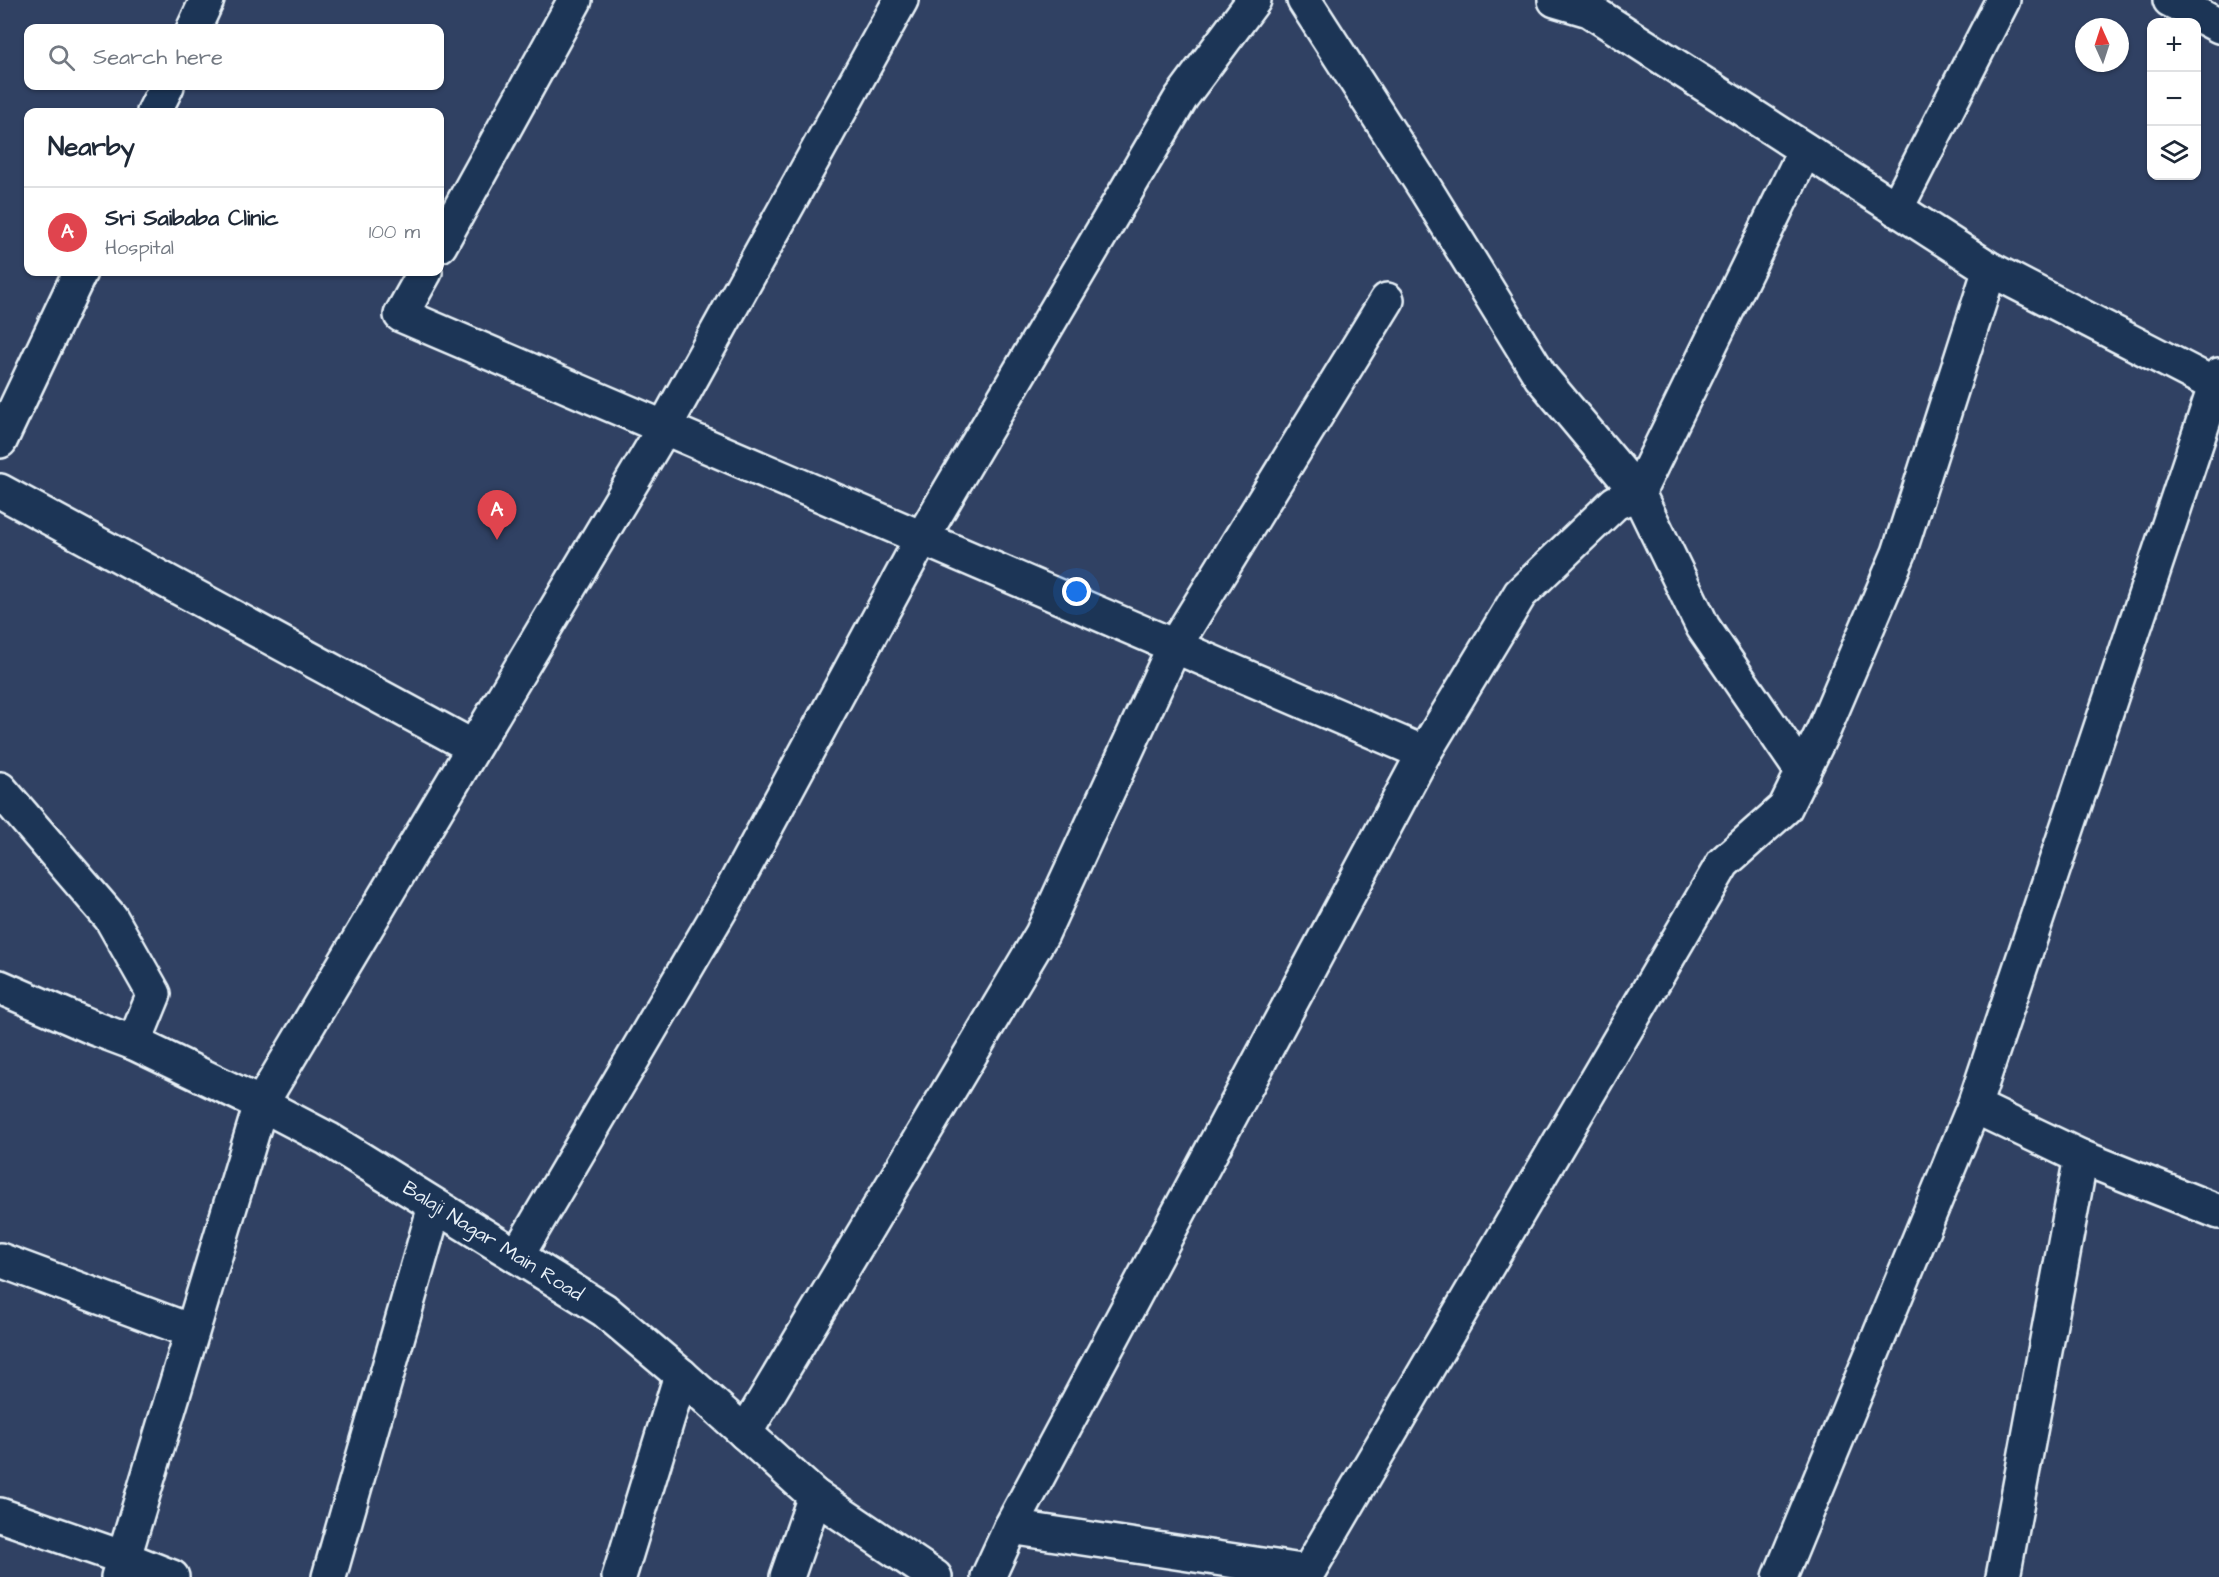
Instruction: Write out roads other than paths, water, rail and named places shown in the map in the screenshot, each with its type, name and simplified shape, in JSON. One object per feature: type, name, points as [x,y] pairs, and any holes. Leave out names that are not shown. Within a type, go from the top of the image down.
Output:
[{"type":"street","points":[[196,24],[207,0]]},
{"type":"street","points":[[444,239],[575,0]]},
{"type":"street","points":[[121,1567],[261,1104],[664,428],[901,0]]},
{"type":"street","points":[[518,1257],[732,890],[922,538],[1180,98],[1254,0]]},
{"type":"street","points":[[1304,0],[1426,190],[1541,376],[1638,493],[1703,627],[1803,774]]},
{"type":"street","points":[[1555,0],[1592,5],[1805,150],[1990,269],[2217,382],[1974,1106],[1780,1577]]},
{"type":"street","points":[[1896,209],[2003,0]]},
{"type":"street","points":[[2170,0],[2219,26]]},
{"type":"street","points":[[156,108],[165,90]]},
{"type":"street","points":[[988,1577],[1011,1527],[1424,753],[1520,594],[1615,503],[1638,493],[1805,150]]},
{"type":"street","points":[[1011,1527],[1308,1572],[1723,863],[1785,808],[1803,774],[1899,553],[1990,269]]},
{"type":"street","points":[[0,441],[78,276]]},
{"type":"street","points":[[423,276],[401,315],[1424,753]]},
{"type":"street","points":[[745,1433],[1042,933],[1174,647],[1387,300]]},
{"type":"street","points":[[0,491],[473,747]]},
{"type":"street","points":[[0,789],[111,918],[154,994],[134,1043]]},
{"type":"street","name":"Balaji Nagar Main Road","points":[[0,987],[134,1043],[328,1139],[604,1310],[815,1496],[935,1577]]},
{"type":"street","points":[[1974,1106],[2081,1156],[2219,1212]]},
{"type":"street","points":[[2003,1577],[2081,1156]]},
{"type":"street","points":[[330,1577],[435,1206]]},
{"type":"street","points":[[0,1260],[191,1331]]},
{"type":"street","points":[[619,1577],[681,1376]]},
{"type":"street","points":[[787,1577],[815,1496]]},
{"type":"street","points":[[0,1515],[121,1567],[172,1577]]},
{"type":"place","name":"Sri Saibaba Clinic","points":[[497,540]]}]
